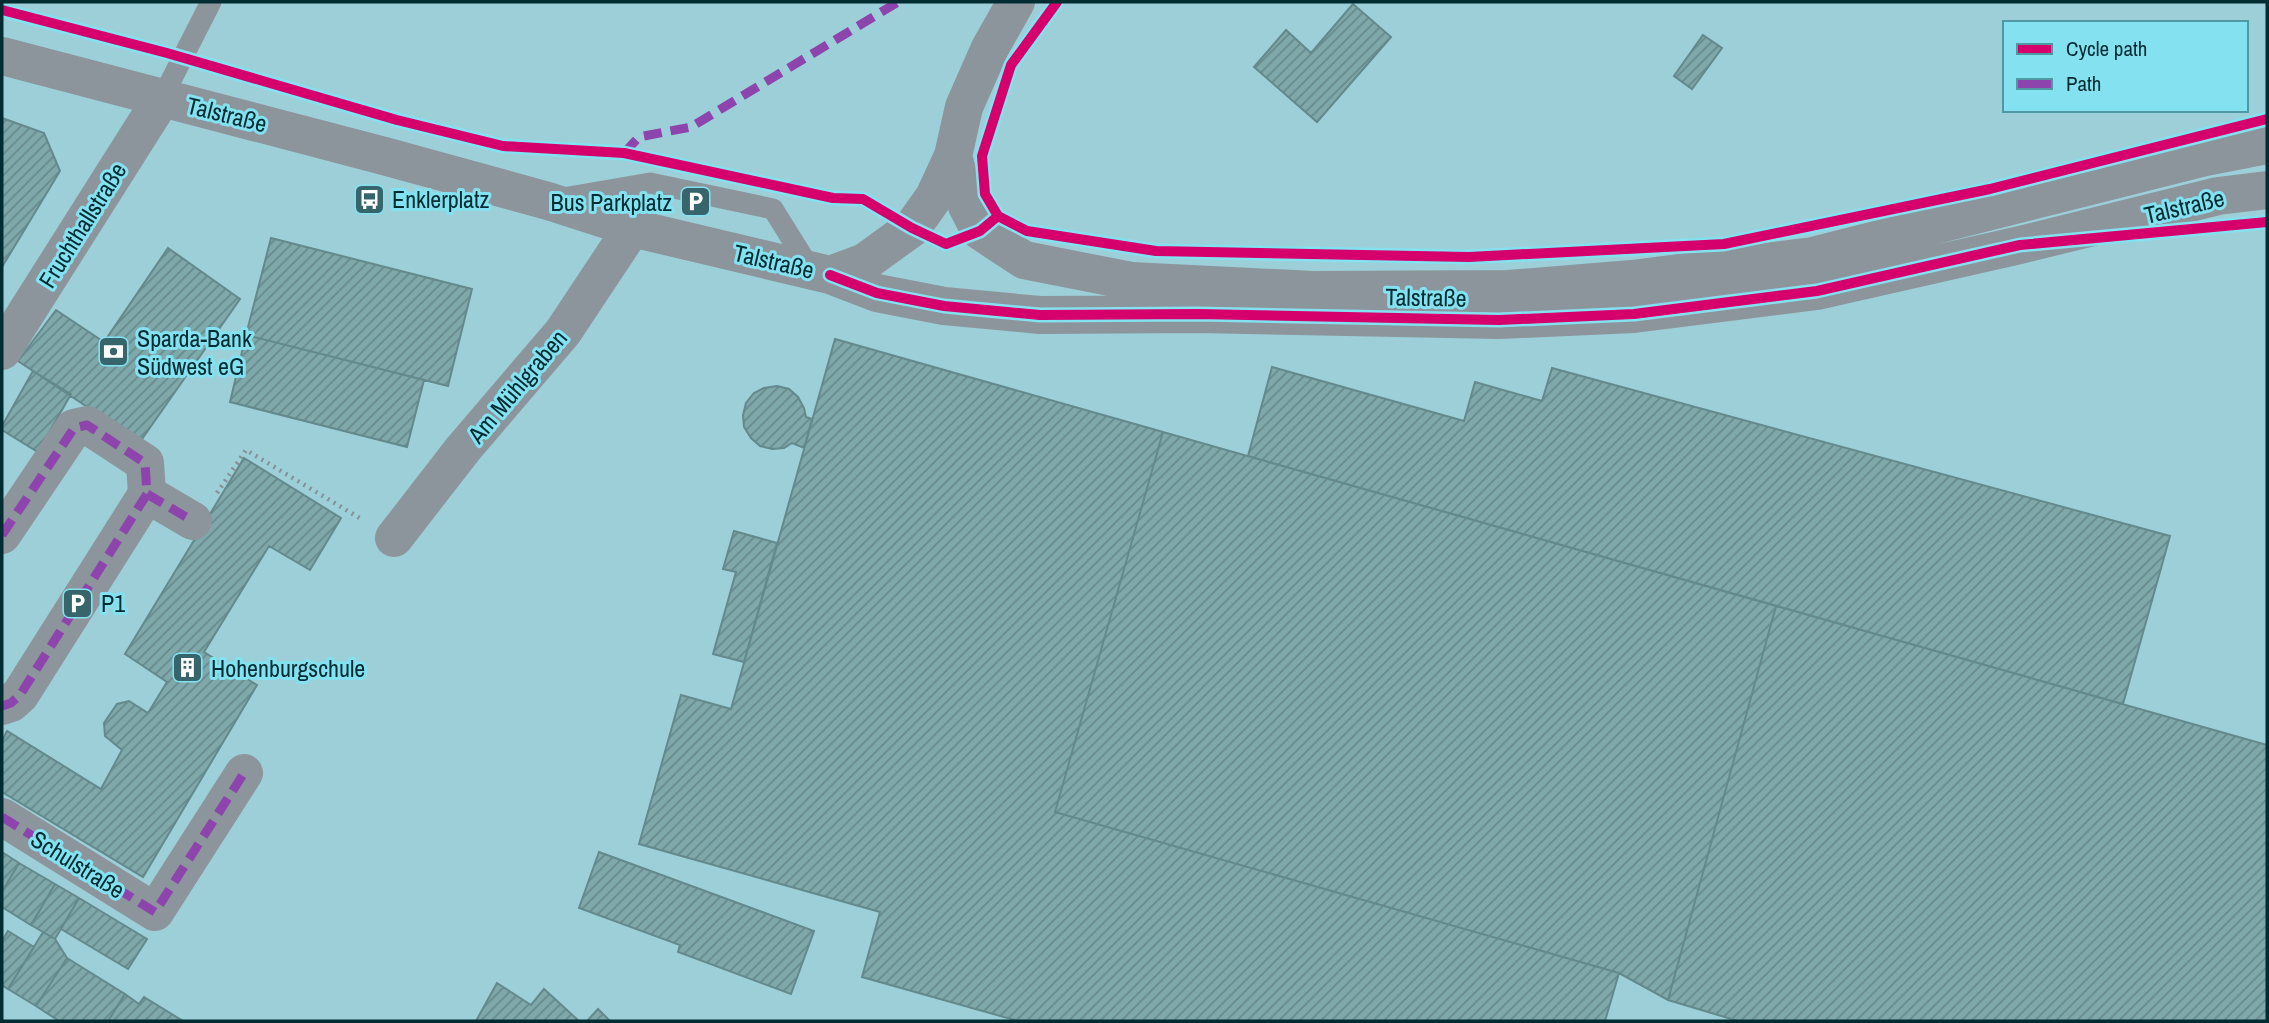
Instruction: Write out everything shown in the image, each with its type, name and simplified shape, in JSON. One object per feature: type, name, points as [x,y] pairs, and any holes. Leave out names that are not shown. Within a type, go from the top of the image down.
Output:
[{"type":"street","points":[[820,272],[865,262],[912,228],[934,197],[953,156],[964,107],[990,48],[1016,2]]},
{"type":"street","name":"Talstraße","points":[[2,56],[299,133],[548,201],[632,228],[820,272],[877,293],[944,306],[1040,315],[1198,314],[1499,320],[1634,314],[1817,291],[2218,196],[2267,190]]},
{"type":"street","name":"Fruchthallstraße","points":[[2,351],[162,98]]},
{"type":"street","name":"Talstraße","points":[[953,156],[967,206],[980,231],[1024,260],[1131,281],[1313,290],[1508,289],[1632,279],[1813,256],[2205,157],[2267,145]]},
{"type":"street","name":"Am Mühlgraben","points":[[394,538],[463,449],[563,332],[632,228]]},
{"type":"street","points":[[2,536],[74,428],[87,425],[145,463],[147,494],[20,695],[11,703],[2,706]]},
{"type":"street","points":[[147,494],[193,521]]},
{"type":"street","name":"Schulstraße","points":[[2,817],[155,912],[244,773]]},
{"type":"lane","points":[[162,98],[211,2]]},
{"type":"lane","points":[[548,201],[650,183],[773,209],[820,272]]},
{"type":"path","points":[[2,10],[276,85]]},
{"type":"path","points":[[490,143],[528,147]]},
{"type":"path","points":[[220,488],[246,450],[394,538]]},
{"type":"building","points":[[1353,4],[1391,37],[1317,122],[1254,67],[1286,30],[1311,53]]},
{"type":"building","points":[[1703,35],[1722,48],[1692,89],[1674,76]]},
{"type":"building","points":[[2,118],[44,133],[60,171],[2,267]]},
{"type":"building","points":[[271,238],[472,289],[448,386],[246,335]]},
{"type":"building","name":"Sparda-Bank Südwest eG","points":[[168,248],[240,299],[140,442],[18,361],[56,310],[104,342]]},
{"type":"building","points":[[246,335],[424,380],[407,447],[230,402]]},
{"type":"building","points":[[835,339],[1163,432],[1055,812],[1619,973],[1605,1021],[1018,1021],[862,977],[880,912],[639,844],[681,695],[731,709]]},
{"type":"building","points":[[1272,367],[1464,421],[1475,382],[1542,401],[1552,368],[2170,536],[2123,704],[1248,456]]},
{"type":"building","points":[[33,371],[71,394],[38,452],[2,430]]},
{"type":"building","points":[[777,386],[789,389],[798,397],[806,417],[812,419],[804,448],[792,443],[784,448],[760,446],[744,427],[746,403],[754,393]]},
{"type":"building","points":[[1163,432],[1776,606],[1668,1000],[1619,973],[1055,812]]},
{"type":"building","name":"Hohenburgschule","points":[[244,458],[341,518],[310,570],[269,546],[204,652],[257,685],[143,877],[2,792],[2,741],[7,731],[101,789],[122,750],[105,736],[104,723],[117,704],[129,701],[148,713],[167,682],[125,654]]},
{"type":"building","points":[[734,531],[777,543],[744,662],[713,654],[736,572],[723,569]]},
{"type":"building","points":[[1776,606],[2267,745],[2267,1021],[1738,1021],[1668,1000]]},
{"type":"building","points":[[2,852],[19,863],[2,892]]},
{"type":"building","points":[[599,852],[814,931],[791,994],[678,952],[680,945],[579,908]]},
{"type":"building","points":[[19,863],[55,884],[31,925],[2,907],[2,892]]},
{"type":"building","points":[[55,884],[79,898],[55,939],[31,925]]},
{"type":"building","points":[[79,898],[147,939],[128,969],[61,929]]},
{"type":"building","points":[[8,931],[34,947],[8,989],[2,985],[2,941]]},
{"type":"building","points":[[43,932],[55,939],[67,958],[36,1006],[8,989]]},
{"type":"building","points":[[67,958],[125,994],[108,1021],[59,1021],[36,1006]]},
{"type":"building","points":[[497,983],[531,1005],[544,989],[579,1021],[476,1021]]},
{"type":"building","points":[[125,994],[139,1004],[144,997],[183,1021],[108,1021]]},
{"type":"building","points":[[598,1009],[610,1021],[587,1021]]},
{"type":"marked path","points":[[624,153],[639,137],[691,127],[898,2]]},
{"type":"marked path","points":[[2,535],[74,428],[87,425],[145,463],[147,494],[20,695],[11,703],[2,706]]},
{"type":"marked path","points":[[147,494],[193,521]]},
{"type":"marked path","points":[[2,817],[155,912],[244,773]]},
{"type":"cycle path","points":[[1057,2],[1011,65],[982,156],[985,194],[998,216],[1027,231],[1156,251],[1469,257],[1724,244],[1990,189],[2267,119]]},
{"type":"cycle path","points":[[2,10],[167,53],[397,120],[503,146],[624,153],[833,198],[863,199],[912,228],[946,244],[980,231],[998,216]]},
{"type":"cycle path","points":[[830,275],[877,293],[944,306],[1040,315],[1198,314],[1499,320],[1634,314],[1817,291],[2020,245],[2267,222]]},
{"type":"place","name":"Enklerplatz","points":[[369,199]]},
{"type":"place","name":"Bus Parkplatz","points":[[695,202]]},
{"type":"place","name":"Sparda-Bank Südwest eG","points":[[114,352]]},
{"type":"place","name":"P1","points":[[78,603]]},
{"type":"place","name":"Hohenburgschule","points":[[188,668]]}]
